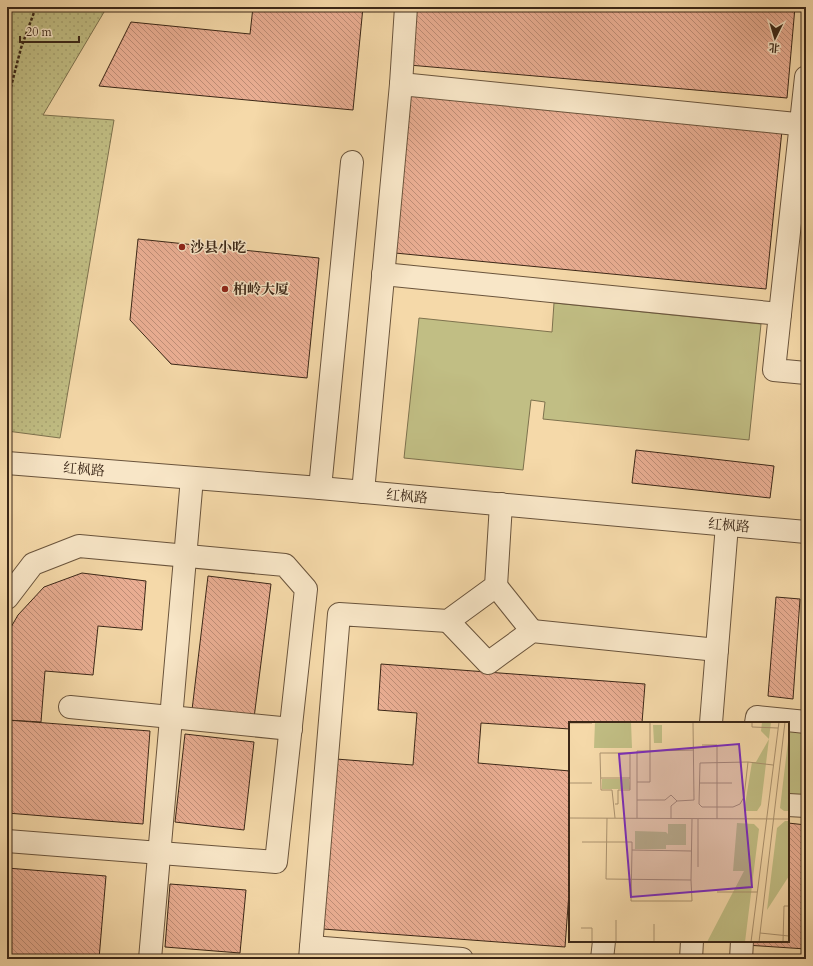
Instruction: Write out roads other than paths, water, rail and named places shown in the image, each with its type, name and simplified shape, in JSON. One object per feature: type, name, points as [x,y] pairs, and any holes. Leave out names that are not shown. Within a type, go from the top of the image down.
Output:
[{"type":"street","points":[[363,492],[401,84],[406,7]]},
{"type":"street","points":[[806,77],[803,124],[774,370],[806,373]]},
{"type":"street","points":[[401,84],[803,124]]},
{"type":"street","points":[[320,488],[352,162]]},
{"type":"street","points":[[383,274],[780,314]]},
{"type":"street","name":"红枫路","points":[[7,463],[320,488],[806,532]]},
{"type":"street","points":[[150,959],[192,478]]},
{"type":"street","points":[[501,504],[496,586],[532,631]]},
{"type":"street","points":[[711,722],[727,525]]},
{"type":"street","points":[[7,598],[33,564],[79,546],[285,565],[306,589],[276,862],[7,841]]},
{"type":"street","points":[[462,959],[310,953],[339,614],[448,621],[496,586]]},
{"type":"street","points":[[448,621],[488,663],[532,631],[717,650]]},
{"type":"street","points":[[70,707],[291,729]]},
{"type":"street","points":[[756,722],[756,717],[806,722]]},
{"type":"street","points":[[789,805],[806,806]]},
{"type":"street","points":[[602,959],[604,942]]},
{"type":"street","points":[[691,959],[692,942]]},
{"type":"street","points":[[741,959],[742,942]]},
{"type":"place","name":"沙县小吃","points":[[182,247]]},
{"type":"place","name":"柏岭大厦","points":[[225,289]]}]
